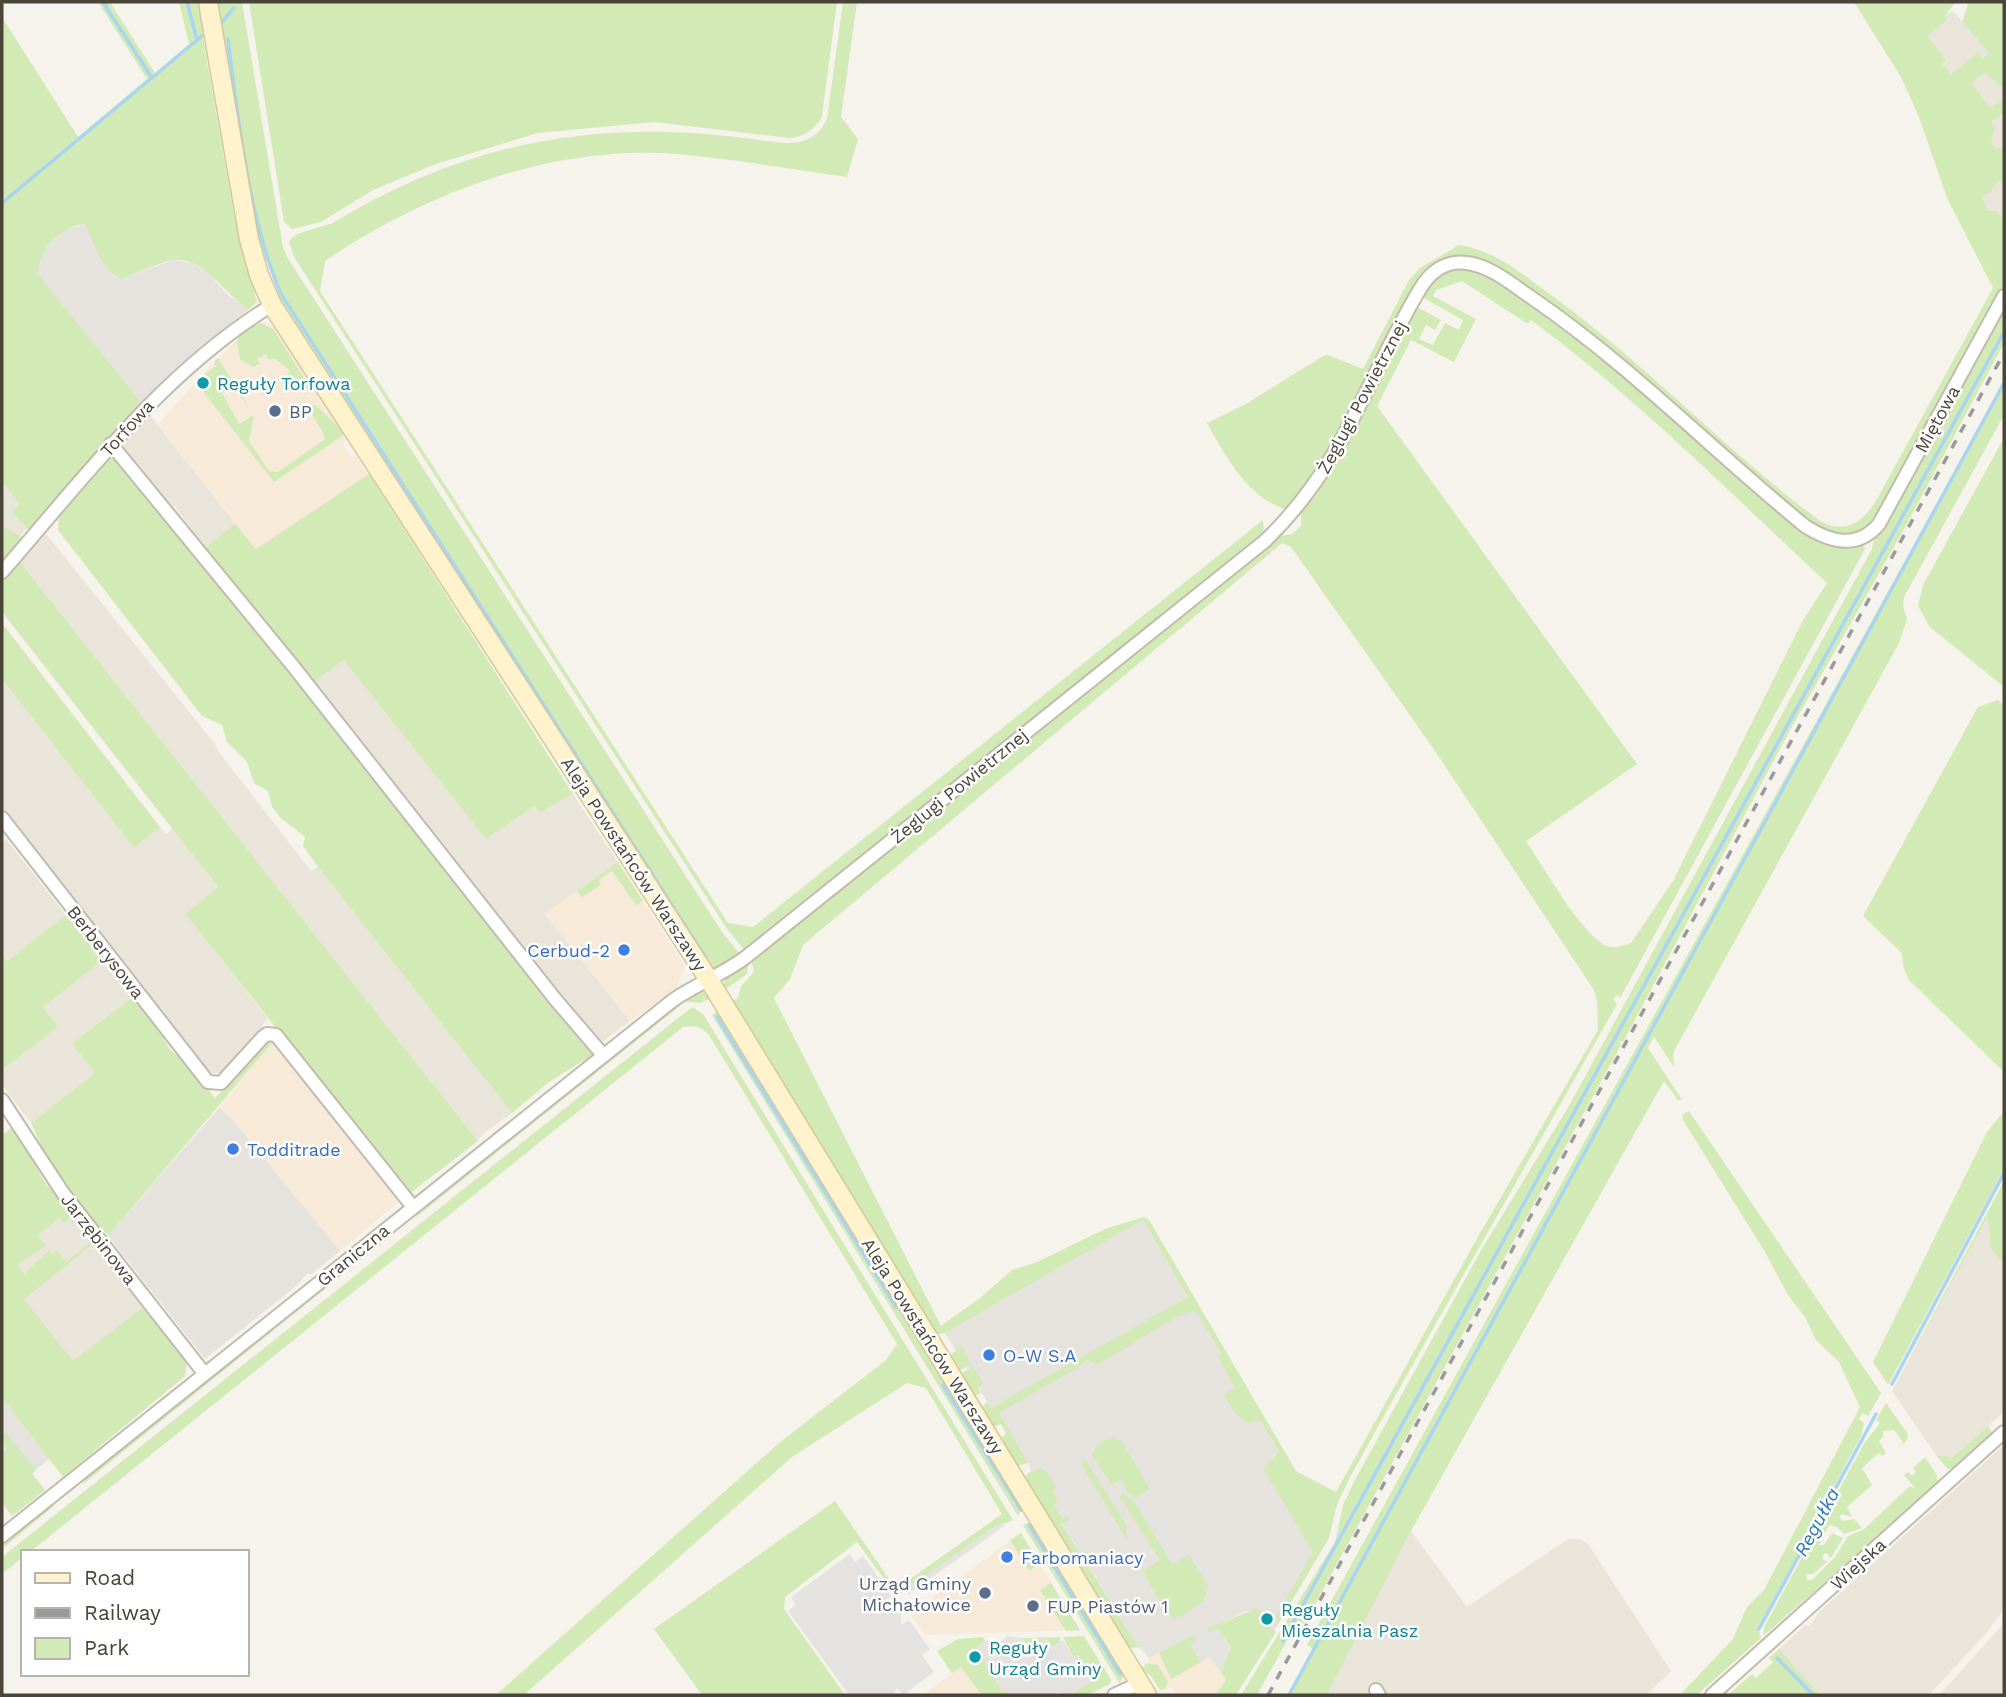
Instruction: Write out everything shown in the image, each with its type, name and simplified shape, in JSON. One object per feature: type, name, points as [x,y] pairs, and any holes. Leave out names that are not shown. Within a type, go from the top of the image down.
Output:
[{"type":"street","name":"Aleja Powstańców Warszawy","points":[[208,2],[249,239],[259,275],[272,305],[709,980],[1144,1689]]},
{"type":"street","name":"Żeglugi Powietrznej","points":[[709,980],[746,957],[1283,523],[1340,444],[1420,289],[1431,274],[1449,264],[1467,263],[1486,269],[1555,313],[1810,529],[1838,541],[1864,537]]},
{"type":"street","name":"Miętowa","points":[[1864,537],[1882,519],[2004,296]]},
{"type":"street","name":"Torfowa","points":[[2,572],[143,409],[200,355],[272,305]]},
{"type":"street","points":[[111,444],[189,537],[555,999],[603,1055]]},
{"type":"street","name":"Berberysowa","points":[[2,818],[212,1084],[222,1083],[267,1034],[277,1037],[413,1207]]},
{"type":"street","name":"Graniczna","points":[[2,1536],[672,1000],[694,985],[709,980]]},
{"type":"street","name":"Jarzębinowa","points":[[2,1100],[63,1193],[204,1373]]},
{"type":"street","name":"Wiejska","points":[[1712,1695],[2004,1432]]},
{"type":"street","points":[[1114,1695],[1144,1689]]},
{"type":"shaded area","points":[[1952,2],[1954,4],[1946,15],[1953,11],[1962,21],[1969,2],[2004,2],[2004,249],[1957,135],[1902,41]]},
{"type":"shaded area","points":[[85,224],[113,275],[121,279],[173,260],[192,263],[209,274],[229,296],[249,309],[192,354],[142,403],[38,274],[37,264],[42,253],[62,231]]},
{"type":"shaded area","points":[[265,322],[273,326],[347,433],[343,436],[343,444],[351,457],[356,456],[368,475],[256,549],[158,424],[218,358],[255,323]]},
{"type":"shaded area","points":[[150,415],[235,523],[204,548],[175,506],[172,507],[123,446],[122,442],[137,423]]},
{"type":"shaded area","points":[[2,468],[41,518],[32,529],[26,529],[20,536],[22,541],[2,539]]},
{"type":"shaded area","points":[[43,535],[47,535],[215,744],[311,871],[318,867],[512,1113],[485,1132],[478,1141],[20,562]]},
{"type":"shaded area","points":[[343,660],[534,805],[538,813],[573,794],[618,862],[545,914],[630,1021],[598,1045],[509,932],[501,917],[498,918],[449,857],[450,853],[439,843],[378,766],[377,761],[312,683]]},
{"type":"shaded area","points":[[2,679],[134,848],[160,827],[166,834],[173,829],[218,888],[185,914],[268,1019],[222,1073],[210,1073],[2,808]]},
{"type":"shaded area","points":[[6,839],[66,915],[7,961],[2,954],[2,842]]},
{"type":"shaded area","name":"Cerbud-2","points":[[618,862],[685,966],[676,989],[630,1021],[545,914]]},
{"type":"shaded area","points":[[102,961],[131,998],[72,1044],[95,1073],[31,1123],[2,1085],[2,1070],[58,1027],[43,1007]]},
{"type":"shaded area","points":[[272,1043],[276,1043],[401,1200],[340,1251],[231,1118],[219,1108]]},
{"type":"shaded area","points":[[219,1108],[231,1118],[340,1251],[312,1274],[307,1274],[295,1287],[205,1359],[108,1236]]},
{"type":"shaded area","points":[[2004,1185],[2004,1412],[1953,1457],[1936,1455],[1892,1391]]},
{"type":"shaded area","points":[[59,1200],[143,1307],[73,1362],[2,1271]]},
{"type":"shaded area","points":[[1143,1220],[1329,1538],[1274,1631],[1259,1622],[1265,1612],[1246,1611],[1149,1658],[1137,1645],[1032,1474],[1028,1463],[1025,1463],[945,1333]]},
{"type":"shaded area","points":[[2,1398],[49,1459],[32,1473],[45,1490],[12,1516],[2,1503]]},
{"type":"shaded area","points":[[2004,1445],[2004,1609],[1989,1630],[1929,1695],[1820,1695],[1779,1649],[1805,1625],[1810,1626],[1818,1613]]},
{"type":"shaded area","points":[[1150,1489],[1189,1555],[1172,1564],[1134,1501]]},
{"type":"shaded area","points":[[1008,1523],[907,1595],[910,1587],[995,1527]]},
{"type":"shaded area","points":[[1411,1531],[1467,1607],[1568,1539],[1579,1539],[1588,1544],[1671,1671],[1646,1695],[1385,1695],[1379,1686],[1368,1691],[1370,1695],[1327,1695]]},
{"type":"shaded area","points":[[1021,1533],[1080,1630],[925,1635],[910,1614]]},
{"type":"shaded area","points":[[850,1554],[855,1562],[863,1556],[891,1596],[884,1602],[895,1604],[901,1612],[901,1625],[909,1620],[930,1649],[922,1655],[934,1672],[903,1695],[897,1688],[893,1695],[849,1695],[788,1611],[796,1605],[791,1597]]},
{"type":"shaded area","points":[[1265,1612],[1216,1695],[1176,1695],[1173,1687],[1165,1691],[1148,1663],[1149,1658],[1188,1638]]},
{"type":"shaded area","points":[[2004,1623],[2004,1695],[1939,1695],[1969,1662]]},
{"type":"shaded area","points":[[1206,1629],[1209,1633],[1218,1629],[1231,1647],[1221,1672],[1209,1657],[1201,1662],[1191,1644],[1196,1639],[1194,1635]]},
{"type":"shaded area","points":[[1007,1636],[1022,1638],[1035,1657],[1031,1648],[1046,1638],[1052,1647],[1063,1640],[1073,1657],[1077,1655],[1093,1681],[1070,1695],[1060,1695],[1058,1692],[1052,1695],[1010,1695],[1006,1690],[1002,1691],[975,1648],[987,1640],[993,1648]]},
{"type":"shaded area","points":[[962,1655],[992,1695],[926,1695],[925,1693],[952,1674],[947,1666]]},
{"type":"green space","points":[[98,2],[110,2],[155,73],[189,44],[179,2],[201,2],[205,30],[202,33],[234,215],[257,302],[249,309],[204,270],[184,260],[168,261],[121,279],[103,263],[85,224],[68,229],[52,241],[42,256],[38,274],[142,403],[32,529],[27,528],[12,512],[20,504],[5,485],[2,488],[2,17],[78,137],[147,79]]},
{"type":"green space","points":[[216,2],[242,2],[283,247],[287,257],[722,932],[740,954],[716,970],[709,967],[282,302],[260,244]]},
{"type":"green space","points":[[249,2],[837,2],[822,116],[809,132],[800,136],[790,138],[654,122],[538,133],[436,164],[373,190],[321,222],[292,229],[284,222]]},
{"type":"green space","points":[[843,2],[857,2],[841,117],[858,139],[847,177],[677,154],[630,153],[584,157],[538,166],[492,178],[448,195],[364,236],[325,261],[320,291],[728,923],[753,927],[1263,520],[1264,534],[744,950],[725,926],[294,257],[289,242],[297,234],[331,224],[436,171],[486,154],[537,142],[642,132],[697,133],[785,143],[804,140],[821,129],[827,119]]},
{"type":"green space","points":[[1854,2],[1952,2],[1954,4],[1944,16],[1947,20],[1927,36],[1946,60],[1942,64],[1951,74],[1978,53],[1983,58],[1989,53],[1963,22],[1969,2],[2004,2],[2004,88],[1985,73],[1974,80],[1973,85],[1990,108],[2004,99],[2004,113],[1991,122],[1995,130],[1991,142],[1996,149],[2004,148],[2004,180],[1993,186],[1991,193],[1982,195],[1988,211],[1996,211],[2004,219],[2004,284],[1877,517],[1870,524],[1856,532],[1848,533],[1833,532],[1816,526],[1473,258],[1466,257],[1447,260],[1424,274],[1345,425],[1288,510],[1261,497],[1240,475],[1207,423],[1246,404],[1323,356],[1328,355],[1363,369],[1409,280],[1420,268],[1459,245],[1506,263],[1582,319],[1820,521],[1838,527],[1860,520],[1877,499],[1993,288],[1947,198],[1919,117],[1901,77]]},
{"type":"green space","points":[[1460,268],[1483,275],[1509,287],[1535,304],[1589,346],[1806,533],[1832,546],[1863,543],[1865,549],[1620,998],[1617,995],[1613,999],[1617,1004],[1348,1481],[1337,1505],[1329,1538],[1278,1624],[1276,1616],[1313,1552],[1263,1468],[1279,1452],[1260,1420],[1249,1423],[1237,1415],[1224,1395],[1235,1388],[1218,1356],[1221,1353],[1195,1310],[1176,1317],[1097,1365],[1088,1360],[999,1413],[1028,1463],[1017,1466],[1001,1440],[1006,1433],[1001,1424],[993,1427],[982,1407],[987,1402],[991,1408],[1188,1297],[1143,1220],[945,1333],[935,1335],[730,1003],[738,998],[741,986],[754,972],[752,962],[757,956],[1280,536],[1292,534],[1301,526],[1301,509],[1364,414],[1417,307],[1441,320],[1435,330],[1426,325],[1419,339],[1433,345],[1445,323],[1459,330],[1463,320],[1422,297],[1443,272]],"holes":[[[1462,281],[1528,324],[1531,320],[1608,381],[1683,447],[1827,583],[1802,622],[1673,881],[1631,943],[1621,946],[1605,945],[1584,927],[1526,841],[1637,764],[1377,406],[1411,340],[1454,362],[1476,319],[1433,296],[1436,290]],[[1282,543],[1291,547],[1433,748],[1594,990],[1597,1001],[1598,1030],[1475,1242],[1336,1492],[1296,1471],[1149,1220],[1144,1217],[1105,1229],[1037,1262],[1012,1270],[980,1298],[941,1326],[774,998],[790,979],[803,945]]]},
{"type":"green space","points":[[2004,308],[2004,343],[1903,531],[1789,732],[1623,1042],[1619,1041],[1621,1045],[1304,1624],[1298,1621],[1257,1695],[1241,1695],[1335,1542],[1343,1505],[1355,1480],[1480,1252],[1569,1106],[1872,549],[1874,538],[1896,509]]},
{"type":"green space","points":[[260,323],[273,329],[312,390],[299,387],[287,373],[290,371],[276,359],[268,359],[266,354],[257,359],[260,364],[252,367],[240,359],[237,343],[239,335]]},
{"type":"green space","points":[[218,358],[250,409],[232,386],[222,393],[239,424],[254,415],[249,441],[269,471],[278,472],[324,440],[324,434],[306,404],[317,406],[345,434],[274,482],[201,389],[207,383],[204,379],[198,385],[195,382],[216,366],[214,362]]},
{"type":"green space","points":[[2004,381],[2004,415],[1904,597],[1903,606],[1907,619],[1899,643],[1673,1053],[1674,1067],[1654,1037],[1648,1048],[1682,1100],[1678,1100],[1664,1081],[1411,1531],[1327,1695],[1287,1695],[1313,1649],[1307,1645]]},
{"type":"green space","points":[[2004,438],[2004,687],[1930,627],[1918,606],[1923,585]]},
{"type":"green space","points":[[115,457],[122,460],[594,1054],[549,1082],[512,1113],[318,867],[303,846],[305,837],[272,807],[268,791],[254,783],[247,762],[227,742],[222,725],[202,716],[58,530],[59,515],[64,507],[106,458]]},
{"type":"green space","points":[[369,474],[573,794],[539,813],[534,806],[486,839],[344,660],[311,684],[203,549],[235,523],[256,549]]},
{"type":"green space","points":[[2,526],[20,536],[22,541],[2,567]]},
{"type":"green space","points":[[20,562],[478,1141],[409,1194],[185,914],[218,887],[2,612],[2,580]]},
{"type":"green space","points":[[2,623],[160,827],[134,848],[2,679]]},
{"type":"green space","points":[[1998,700],[2004,705],[2004,1072],[1909,980],[1903,966],[1902,953],[1863,916],[1978,707]]},
{"type":"green space","points":[[618,862],[643,901],[636,905],[612,871],[598,880],[601,885],[582,897],[577,891]]},
{"type":"green space","points":[[66,915],[102,961],[43,1007],[58,1027],[2,1070],[2,954],[7,961]]},
{"type":"green space","points":[[744,964],[748,967],[747,974],[723,991],[725,979]]},
{"type":"green space","points":[[701,990],[711,998],[700,1003],[680,1001]]},
{"type":"green space","points":[[131,998],[155,1023],[170,1050],[188,1064],[215,1098],[269,1041],[276,1043],[272,1043],[108,1236],[68,1194],[31,1123],[95,1073],[72,1044]]},
{"type":"green space","points":[[676,1004],[680,1006],[415,1218],[423,1206]]},
{"type":"green space","points":[[692,1007],[703,1014],[1013,1520],[995,1527],[899,1595],[896,1595],[857,1542],[785,1597],[784,1609],[845,1695],[702,1695],[654,1629],[835,1501],[896,1589],[1002,1514],[926,1388],[907,1383],[792,1457],[524,1695],[496,1695],[779,1443],[886,1360],[897,1344],[709,1035],[694,1026],[683,1027],[32,1550],[21,1550],[21,1559],[2,1574],[2,1557]]},
{"type":"green space","points":[[718,1011],[1023,1505],[1018,1516],[712,1015]]},
{"type":"green space","points":[[1689,1111],[1881,1393],[1868,1416],[1862,1413],[1859,1419],[1864,1423],[1861,1436],[1758,1628],[1761,1638],[1697,1695],[1680,1695],[1733,1639],[1747,1607],[1764,1590],[1860,1407],[1839,1362],[1816,1340],[1805,1317],[1788,1295],[1765,1252],[1683,1120],[1682,1115]]},
{"type":"green space","points":[[2004,1111],[2004,1169],[1888,1385],[1873,1362],[1987,1132]]},
{"type":"green space","points":[[13,1126],[44,1181],[72,1216],[63,1223],[59,1218],[38,1235],[46,1246],[17,1265],[24,1274],[49,1250],[52,1254],[57,1251],[66,1262],[88,1245],[89,1238],[93,1244],[24,1299],[73,1361],[143,1307],[187,1362],[185,1376],[63,1477],[2,1398],[2,1132],[4,1134]]},
{"type":"green space","points":[[2004,1181],[2004,1264],[1991,1249],[1988,1216],[1899,1378]]},
{"type":"green space","points":[[349,1264],[352,1267],[82,1485],[87,1475]]},
{"type":"green space","points":[[962,1345],[971,1364],[959,1371],[951,1355]]},
{"type":"green space","points":[[973,1367],[983,1382],[978,1388],[981,1393],[974,1396],[960,1374]]},
{"type":"green space","points":[[1886,1403],[1908,1434],[1907,1440],[1897,1449],[1903,1442],[1894,1430],[1883,1431],[1883,1437],[1879,1441],[1886,1453],[1882,1456],[1879,1453],[1862,1468],[1872,1485],[1847,1507],[1852,1517],[1842,1514],[1839,1517],[1843,1521],[1854,1519],[1862,1528],[1844,1534],[1837,1527],[1829,1525],[1819,1545],[1824,1545],[1832,1533],[1843,1538],[1831,1558],[1826,1553],[1823,1555],[1823,1560],[1828,1561],[1813,1574],[1807,1574],[1807,1580],[1812,1580],[1835,1557],[1848,1536],[1863,1530],[1910,1486],[1916,1489],[1904,1475],[1908,1472],[1912,1476],[1916,1472],[1913,1468],[1925,1457],[1937,1475],[1937,1485],[1763,1636],[1764,1627],[1865,1442],[1880,1423],[1876,1420]]},
{"type":"green space","points":[[1988,1426],[1993,1434],[1956,1468],[1948,1469],[1936,1455],[1953,1457]]},
{"type":"green space","points":[[5,1432],[36,1470],[32,1474],[45,1490],[12,1516],[2,1503],[2,1453],[7,1449],[2,1442],[2,1435]]},
{"type":"green space","points":[[1115,1438],[1123,1443],[1150,1489],[1135,1498],[1126,1490],[1122,1479],[1112,1485],[1092,1455],[1100,1443]]},
{"type":"green space","points":[[1081,1458],[1088,1463],[1126,1525],[1127,1540],[1082,1465]]},
{"type":"green space","points":[[1040,1468],[1047,1472],[1057,1487],[1052,1491],[1058,1501],[1053,1505],[1062,1518],[1067,1515],[1070,1519],[1062,1524],[1137,1645],[1142,1647],[1129,1648],[1025,1479],[1028,1473]]},
{"type":"green space","points":[[1122,1493],[1134,1501],[1172,1564],[1189,1555],[1208,1586],[1204,1600],[1184,1615],[1173,1618],[1165,1611],[1143,1571],[1160,1560],[1120,1497]]},
{"type":"green space","points":[[54,1506],[2,1549],[2,1544],[47,1507]]},
{"type":"green space","points":[[1035,1523],[1125,1672],[1120,1684],[1023,1525]]},
{"type":"green space","points":[[1021,1533],[1040,1564],[1029,1571],[1010,1540]]},
{"type":"green space","points":[[1051,1583],[1080,1630],[1066,1631],[1040,1590]]},
{"type":"green space","points":[[1255,1609],[1265,1612],[1260,1622],[1276,1632],[1236,1695],[1216,1695],[1226,1679],[1221,1672],[1231,1647],[1218,1629],[1209,1633],[1206,1629]]},
{"type":"green space","points":[[1194,1635],[1196,1639],[1191,1644],[1201,1662],[1171,1679],[1159,1653]]},
{"type":"green space","points":[[1084,1636],[1111,1680],[1110,1684],[1088,1695],[1070,1695],[1093,1680],[1078,1655],[1073,1657],[1063,1637]]},
{"type":"green space","points":[[983,1637],[985,1641],[970,1655],[975,1662],[982,1658],[1002,1691],[1007,1690],[1010,1695],[982,1695],[961,1667],[952,1673],[937,1651],[958,1639]]},
{"type":"green space","points":[[1060,1637],[1060,1642],[1051,1647],[1046,1639],[1031,1648],[1033,1655],[1022,1638]]},
{"type":"green space","points":[[1779,1649],[1820,1695],[1728,1695],[1752,1674],[1756,1678],[1773,1662],[1769,1658]]},
{"type":"green space","points":[[1147,1663],[1158,1665],[1168,1682],[1165,1689],[1160,1690],[1151,1676],[1141,1669]]},
{"type":"waterway","points":[[103,2],[152,78]]},
{"type":"waterway","points":[[187,2],[197,40]]},
{"type":"waterway","points":[[222,22],[234,8]]},
{"type":"waterway","points":[[2,203],[202,36]]},
{"type":"waterway","points":[[228,39],[246,169],[261,234],[281,294],[707,960]]},
{"type":"waterway","points":[[1283,1641],[2004,332]]},
{"type":"waterway","points":[[1289,1695],[2004,383]]},
{"type":"waterway","points":[[717,1017],[896,1307]]},
{"type":"waterway","name":"Regułka","points":[[1892,1384],[2004,1173]]},
{"type":"waterway","points":[[943,1385],[1021,1510]]},
{"type":"waterway","name":"Regułka","points":[[1759,1629],[1876,1414]]},
{"type":"waterway","points":[[1029,1525],[1120,1674]]},
{"type":"waterway","points":[[1777,1658],[1813,1695]]},
{"type":"railway","points":[[1268,1695],[2004,353]]},
{"type":"place","name":"Reguły Torfowa","points":[[203,383]]},
{"type":"place","name":"BP","points":[[275,411]]},
{"type":"place","name":"Cerbud-2","points":[[624,950]]},
{"type":"place","name":"Todditrade","points":[[233,1149]]},
{"type":"place","name":"O-W S.A","points":[[989,1355]]},
{"type":"place","name":"Farbomaniacy","points":[[1007,1557]]},
{"type":"place","name":"Urząd Gminy Michałowice","points":[[985,1593]]},
{"type":"place","name":"FUP Piastów 1","points":[[1033,1606]]},
{"type":"place","name":"Reguły Mieszalnia Pasz","points":[[1267,1619]]},
{"type":"place","name":"Reguły Urząd Gminy","points":[[975,1657]]}]
